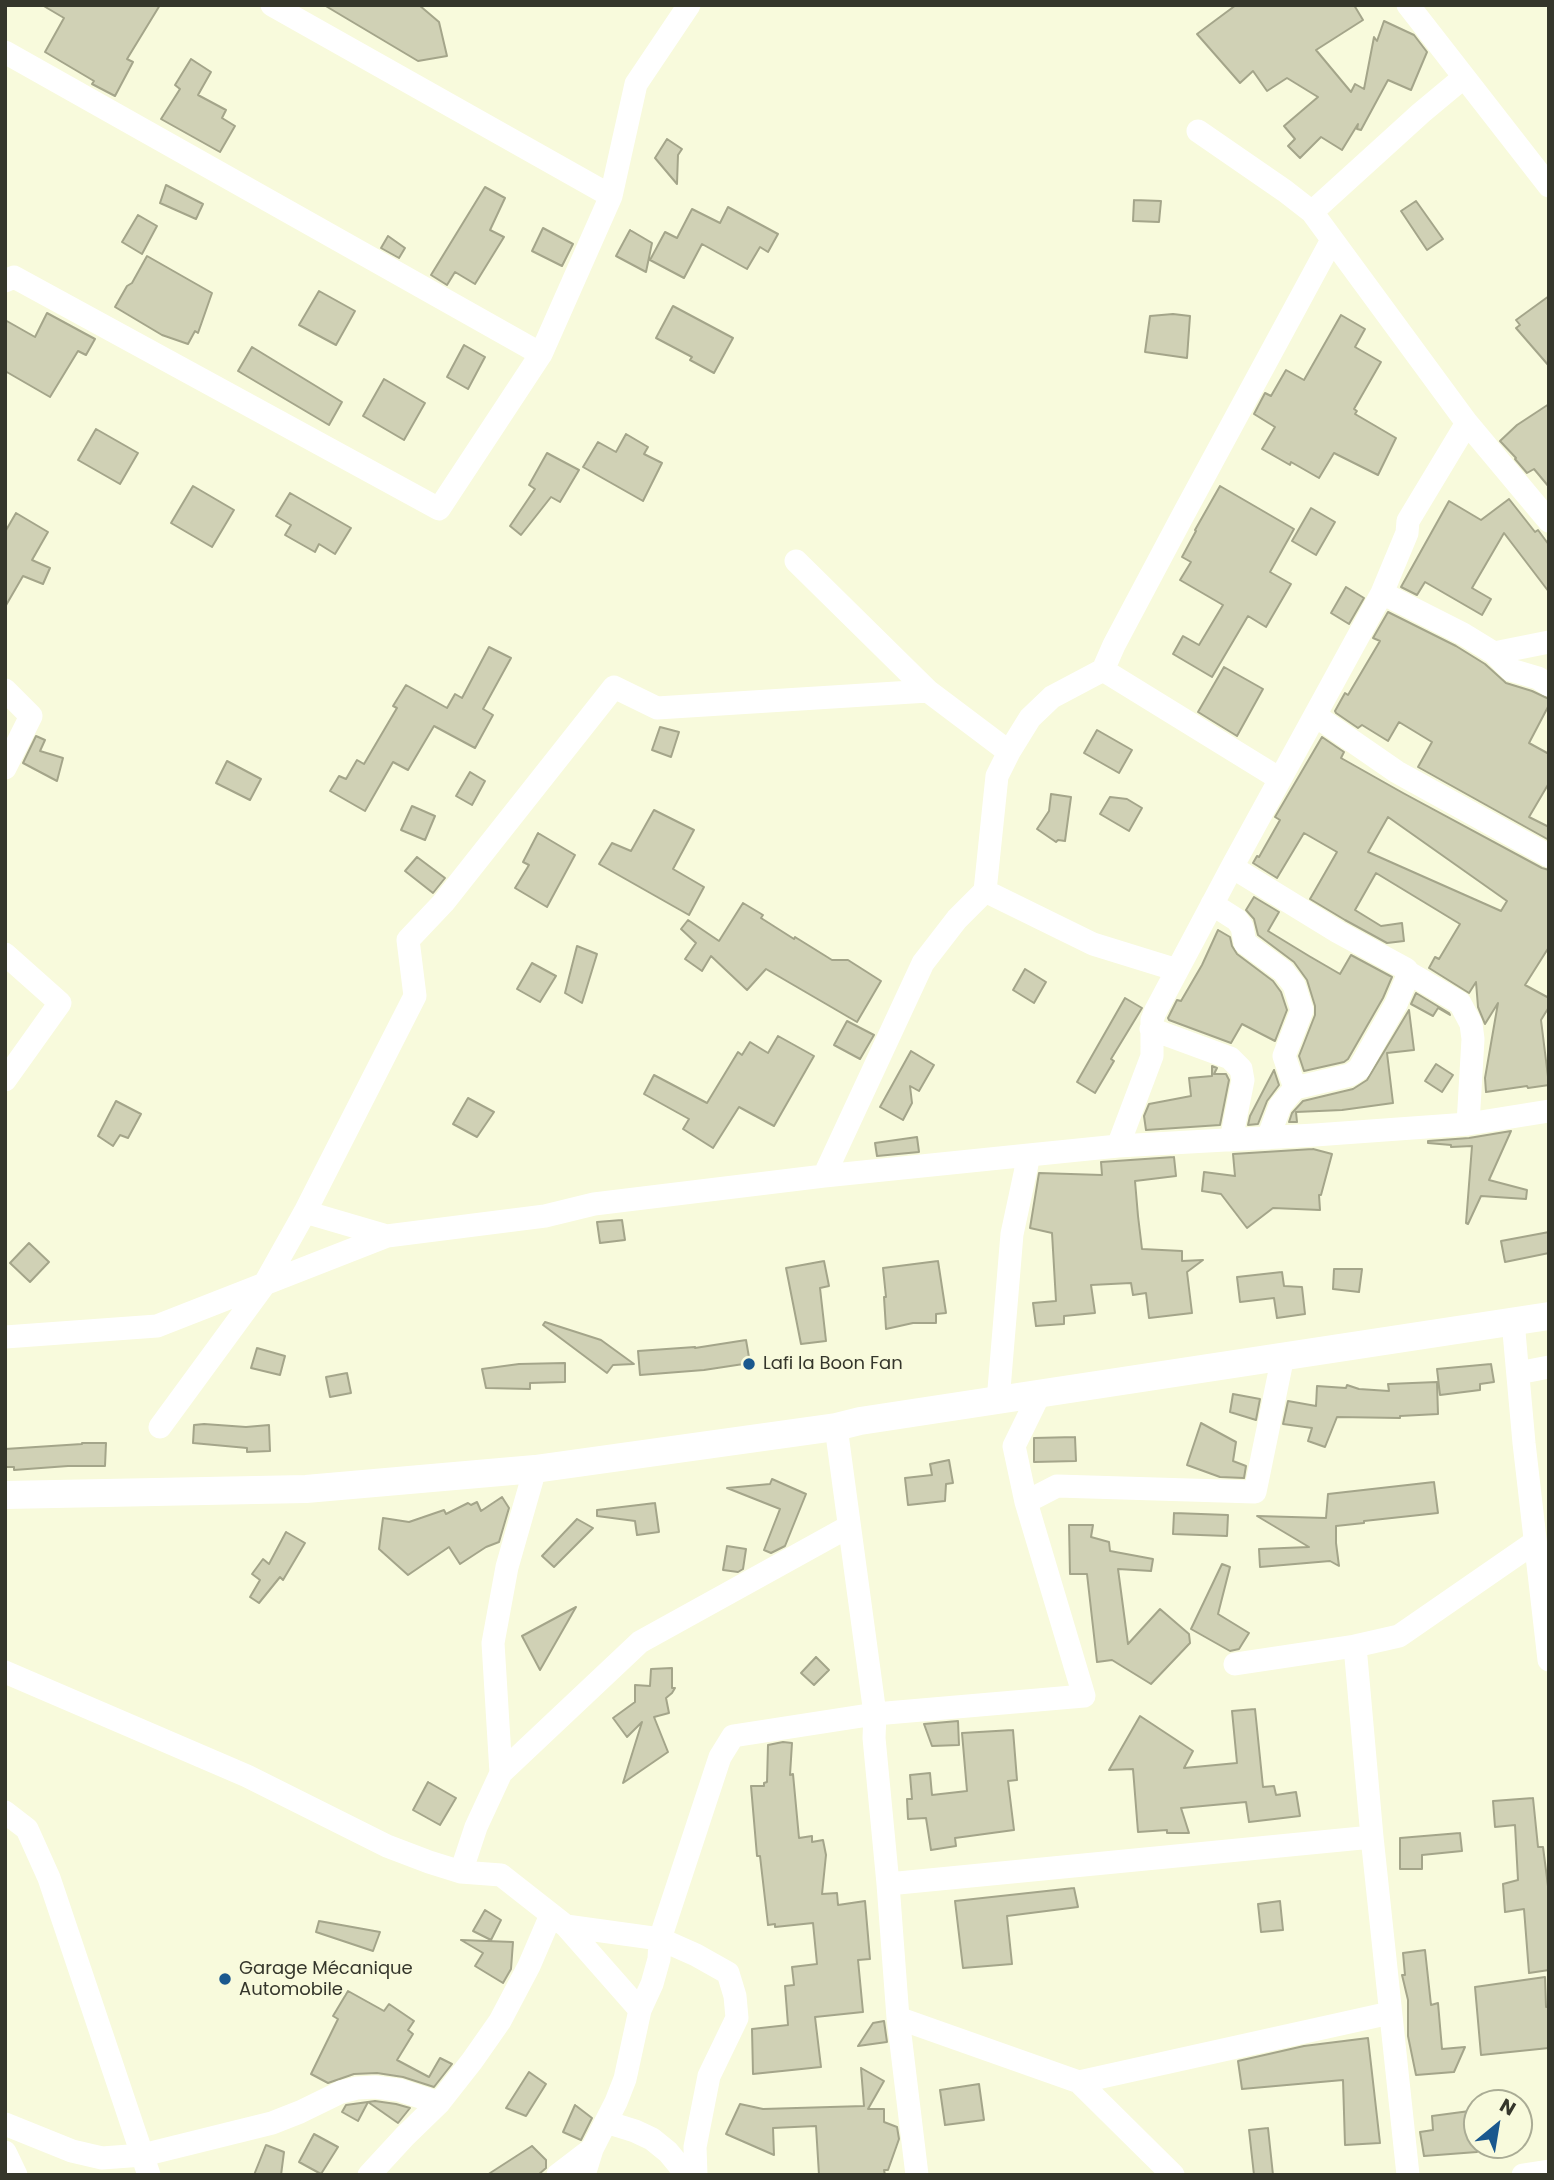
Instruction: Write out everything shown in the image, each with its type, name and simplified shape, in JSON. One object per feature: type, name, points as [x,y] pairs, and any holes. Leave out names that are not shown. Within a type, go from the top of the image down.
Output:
[{"type":"street","points":[[5,281],[14,277],[439,509],[541,354],[611,196],[636,84],[689,5]]},
{"type":"street","points":[[1408,5],[1549,186]]},
{"type":"street","points":[[273,6],[611,196]]},
{"type":"street","points":[[5,52],[541,354]]},
{"type":"street","points":[[1312,212],[1463,78]]},
{"type":"street","points":[[1198,131],[1312,212],[1467,423],[1549,521]]},
{"type":"street","points":[[824,1177],[923,963],[957,919],[985,891],[997,776],[1009,752],[1030,718],[1052,697],[1103,670],[1182,517],[1332,240]]},
{"type":"street","points":[[1118,1146],[1152,1056],[1151,1029],[1155,1012],[1382,593],[1407,533],[1408,522],[1467,423]]},
{"type":"street","points":[[796,561],[928,691],[1009,752]]},
{"type":"street","points":[[1382,593],[1463,634],[1494,653],[1511,670],[1538,678],[1549,685]]},
{"type":"street","points":[[1494,653],[1549,642]]},
{"type":"street","points":[[1103,670],[1280,779]]},
{"type":"street","points":[[160,1427],[264,1285],[305,1212],[415,996],[408,940],[444,902],[614,687],[657,708],[928,691]]},
{"type":"street","points":[[5,690],[31,716],[5,768]]},
{"type":"street","points":[[1315,716],[1397,772],[1548,855]]},
{"type":"street","points":[[1232,867],[1460,1003],[1471,1024],[1473,1039],[1468,1124]]},
{"type":"street","points":[[985,891],[1093,944],[1177,970]]},
{"type":"street","points":[[1212,904],[1237,920],[1245,943],[1283,971],[1294,985],[1302,1010],[1284,1056],[1295,1088]]},
{"type":"street","points":[[5,954],[60,1003],[5,1080]]},
{"type":"street","points":[[1268,1138],[1280,1106],[1295,1088],[1350,1075],[1359,1069],[1392,1012],[1409,973]]},
{"type":"street","points":[[1151,1029],[1230,1058],[1241,1069],[1243,1080],[1231,1140]]},
{"type":"street","points":[[5,1337],[157,1326],[387,1237],[545,1216],[594,1204],[1118,1146],[1468,1124],[1549,1111]]},
{"type":"street","points":[[998,1401],[1012,1234],[1029,1155]]},
{"type":"street","points":[[305,1212],[387,1237]]},
{"type":"street","points":[[5,1494],[306,1489],[535,1469],[836,1427],[860,1421],[1549,1316]]},
{"type":"street","points":[[1513,1321],[1535,1542],[1545,1600],[1549,1660]]},
{"type":"street","points":[[1026,1502],[1057,1486],[1255,1492],[1283,1356]]},
{"type":"street","points":[[1518,1373],[1549,1367]]},
{"type":"street","points":[[584,2175],[592,2149],[625,2079],[640,2010],[656,1972],[660,1939],[719,1757],[733,1736],[875,1714],[1084,1696],[1026,1502],[1014,1446],[1039,1395]]},
{"type":"street","points":[[836,1427],[875,1714],[876,1761],[898,2018],[917,2175]]},
{"type":"street","points":[[500,1773],[493,1643],[507,1567],[535,1469]]},
{"type":"street","points":[[461,1872],[476,1827],[500,1773],[640,1642],[848,1527]]},
{"type":"street","points":[[1235,1664],[1355,1646],[1399,1636],[1535,1542]]},
{"type":"street","points":[[1355,1646],[1372,1837],[1408,2175]]},
{"type":"street","points":[[5,1672],[247,1776],[387,1846],[461,1872],[501,1875],[558,1921],[640,2010]]},
{"type":"street","points":[[5,1812],[27,1829],[50,1878],[146,2165]]},
{"type":"street","points":[[888,1884],[1372,1837]]},
{"type":"street","points":[[558,1921],[660,1939],[729,1973],[736,1996],[737,2018],[709,2076],[695,2147],[696,2175]]},
{"type":"street","points":[[369,2175],[439,2104],[472,2061],[500,2021],[558,1921]]},
{"type":"street","points":[[1079,2082],[1390,2014]]},
{"type":"street","points":[[898,2018],[1079,2082],[1173,2175]]},
{"type":"street","points":[[5,2124],[72,2151],[146,2165],[272,2123],[341,2092],[357,2088],[399,2090],[439,2104]]},
{"type":"street","points":[[606,2122],[652,2139],[668,2152],[687,2175]]},
{"type":"street","points":[[558,2175],[592,2149]]},
{"type":"street","points":[[5,2152],[16,2175]]},
{"type":"street","points":[[1523,2175],[1549,2171]]},
{"type":"building","points":[[42,5],[160,5],[127,59],[133,62],[115,96],[45,52],[64,18]]},
{"type":"building","points":[[324,5],[419,5],[439,22],[447,56],[418,61]]},
{"type":"building","points":[[1236,5],[1354,5],[1363,20],[1316,50],[1351,92],[1355,84],[1364,89],[1374,37],[1377,41],[1384,21],[1414,35],[1427,52],[1411,90],[1388,80],[1361,130],[1357,129],[1358,124],[1342,150],[1321,137],[1300,158],[1288,146],[1295,139],[1284,126],[1318,97],[1287,78],[1267,91],[1253,71],[1240,83],[1197,34]]},
{"type":"building","points":[[191,59],[211,72],[198,95],[226,110],[222,118],[235,126],[220,152],[161,119],[180,89],[175,85]]},
{"type":"building","points":[[667,139],[682,149],[678,155],[677,184],[655,158]]},
{"type":"building","points":[[166,185],[203,204],[196,219],[160,203]]},
{"type":"building","points":[[485,187],[505,198],[490,230],[504,237],[475,284],[455,272],[447,285],[431,275]]},
{"type":"building","points":[[1134,200],[1161,201],[1159,222],[1133,221]]},
{"type":"building","points":[[1416,201],[1443,239],[1427,250],[1401,211]]},
{"type":"building","points":[[728,207],[778,234],[768,252],[760,247],[747,269],[702,244],[684,278],[650,260],[665,232],[677,238],[692,209],[720,223]]},
{"type":"building","points":[[138,215],[157,226],[142,254],[122,242]]},
{"type":"building","points":[[543,228],[573,244],[562,266],[532,251]]},
{"type":"building","points":[[630,230],[652,243],[646,272],[616,256]]},
{"type":"building","points":[[388,236],[405,248],[399,258],[381,248]]},
{"type":"building","points":[[147,256],[212,293],[198,333],[195,331],[188,344],[162,335],[115,307]]},
{"type":"building","points":[[319,291],[355,311],[336,345],[299,325]]},
{"type":"building","points":[[1549,296],[1549,366],[1516,328],[1520,325],[1516,320]]},
{"type":"building","points":[[673,306],[733,338],[714,373],[690,360],[692,357],[656,338]]},
{"type":"building","points":[[47,313],[95,339],[86,355],[78,351],[50,397],[5,371],[5,320],[35,337]]},
{"type":"building","points":[[1341,315],[1365,329],[1355,347],[1381,362],[1354,409],[1357,411],[1355,414],[1396,438],[1378,475],[1334,453],[1319,478],[1262,449],[1275,427],[1254,414],[1265,393],[1271,396],[1286,370],[1304,380]]},
{"type":"building","points":[[1150,316],[1190,316],[1187,358],[1145,352]]},
{"type":"building","points":[[464,345],[485,357],[468,389],[447,377]]},
{"type":"building","points":[[252,347],[342,402],[329,425],[238,371]]},
{"type":"building","points":[[384,379],[425,403],[404,440],[363,416]]},
{"type":"building","points":[[1549,404],[1549,487],[1534,469],[1527,473],[1500,441],[1517,425]]},
{"type":"building","points":[[96,429],[138,453],[120,484],[78,460]]},
{"type":"building","points":[[626,434],[648,447],[644,454],[662,463],[643,501],[583,467],[598,442],[616,452]]},
{"type":"building","points":[[547,453],[579,470],[560,502],[551,497],[521,535],[510,526],[535,489],[529,485]]},
{"type":"building","points":[[193,486],[234,510],[212,547],[171,523]]},
{"type":"building","points":[[1220,486],[1294,529],[1270,572],[1291,584],[1266,627],[1248,616],[1212,677],[1173,654],[1183,636],[1199,645],[1223,605],[1180,580],[1191,562],[1182,557]]},
{"type":"building","points":[[290,493],[351,528],[335,554],[319,544],[315,552],[285,535],[291,525],[276,516]]},
{"type":"building","points":[[1509,499],[1549,545],[1549,592],[1504,533],[1472,588],[1491,599],[1482,615],[1425,582],[1417,595],[1401,587],[1449,501],[1481,520]]},
{"type":"building","points":[[1311,508],[1335,522],[1316,555],[1292,541]]},
{"type":"building","points":[[16,513],[48,532],[32,560],[50,568],[43,584],[23,576],[5,607],[5,532]]},
{"type":"building","points":[[1346,587],[1364,598],[1349,624],[1331,613]]},
{"type":"building","points":[[1388,612],[1456,646],[1485,664],[1506,683],[1549,699],[1549,705],[1529,743],[1549,754],[1549,783],[1529,817],[1549,827],[1549,840],[1418,767],[1432,742],[1399,722],[1388,741],[1362,725],[1358,728],[1336,713],[1345,693],[1348,695],[1380,641],[1373,638]]},
{"type":"building","points":[[489,647],[511,658],[483,709],[493,715],[475,748],[434,726],[408,770],[393,762],[365,811],[330,791],[339,776],[346,779],[357,760],[364,764],[397,708],[393,706],[406,685],[447,708],[455,694],[462,698]]},
{"type":"building","points":[[1224,667],[1263,689],[1237,736],[1198,712]]},
{"type":"building","points":[[660,727],[679,732],[671,757],[652,750]]},
{"type":"building","points":[[1097,730],[1132,750],[1119,773],[1084,753]]},
{"type":"building","points":[[36,736],[45,740],[40,751],[63,758],[57,781],[23,763]]},
{"type":"building","points":[[1322,737],[1344,752],[1341,758],[1549,870],[1549,947],[1525,985],[1549,998],[1549,1007],[1541,1020],[1549,1085],[1486,1092],[1485,1078],[1498,1003],[1485,1024],[1478,1007],[1476,982],[1469,993],[1429,968],[1435,957],[1439,959],[1460,924],[1376,873],[1355,910],[1381,926],[1402,923],[1404,941],[1387,943],[1345,920],[1310,899],[1337,852],[1304,833],[1277,878],[1253,863],[1280,820],[1275,817]],"holes":[[[1388,817],[1507,901],[1501,911],[1368,852]]]},
{"type":"building","points":[[227,761],[261,779],[250,800],[216,783]]},
{"type":"building","points":[[470,772],[485,781],[472,805],[456,796]]},
{"type":"building","points":[[1051,794],[1071,797],[1065,841],[1056,842],[1037,829],[1049,811]]},
{"type":"building","points":[[1110,797],[1127,799],[1142,808],[1129,831],[1100,814]]},
{"type":"building","points":[[412,806],[435,816],[425,840],[401,830]]},
{"type":"building","points":[[654,810],[694,830],[673,869],[704,887],[689,915],[599,864],[612,843],[631,851]]},
{"type":"building","points":[[538,833],[575,855],[547,907],[515,888],[529,865],[523,862]]},
{"type":"building","points":[[417,857],[445,878],[433,893],[405,871]]},
{"type":"building","points":[[1254,897],[1279,912],[1268,931],[1340,974],[1351,955],[1392,977],[1383,998],[1344,1062],[1304,1071],[1299,1056],[1315,1015],[1315,1006],[1307,980],[1294,962],[1258,935],[1254,919],[1246,910]]},
{"type":"building","points":[[743,903],[794,939],[795,937],[832,960],[848,960],[881,981],[857,1022],[766,969],[747,990],[711,956],[702,971],[685,959],[696,943],[681,929],[688,920],[719,941]]},
{"type":"building","points":[[1218,930],[1230,937],[1237,954],[1273,981],[1281,992],[1287,1010],[1275,1041],[1242,1024],[1231,1043],[1169,1020],[1177,1000],[1181,1001],[1202,965]]},
{"type":"building","points":[[577,946],[597,954],[582,1003],[565,993]]},
{"type":"building","points":[[532,963],[556,976],[540,1002],[517,989]]},
{"type":"building","points":[[1025,969],[1046,982],[1034,1003],[1013,990]]},
{"type":"building","points":[[1416,993],[1450,1015],[1438,1008],[1433,1016],[1411,1004]]},
{"type":"building","points":[[1125,998],[1142,1008],[1111,1059],[1114,1061],[1095,1093],[1077,1082]]},
{"type":"building","points":[[1409,1010],[1414,1050],[1387,1053],[1393,1103],[1342,1110],[1296,1112],[1297,1122],[1289,1122],[1292,1113],[1303,1101],[1353,1089],[1367,1080]]},
{"type":"building","points":[[847,1021],[874,1035],[860,1059],[834,1045]]},
{"type":"building","points":[[778,1036],[814,1056],[774,1126],[739,1107],[713,1148],[683,1129],[689,1119],[644,1094],[654,1075],[707,1103],[738,1052],[742,1055],[750,1042],[768,1053]]},
{"type":"building","points":[[911,1051],[934,1065],[919,1091],[910,1086],[912,1103],[903,1120],[880,1107]]},
{"type":"building","points":[[1436,1064],[1453,1075],[1442,1092],[1425,1081]]},
{"type":"building","points":[[1212,1066],[1217,1068],[1214,1074],[1226,1074],[1229,1080],[1220,1125],[1146,1130],[1144,1116],[1149,1104],[1191,1096],[1189,1078],[1212,1076]]},
{"type":"building","points":[[1274,1070],[1279,1085],[1267,1101],[1258,1124],[1248,1125],[1250,1116]]},
{"type":"building","points":[[468,1098],[494,1112],[477,1137],[453,1124]]},
{"type":"building","points":[[116,1101],[141,1114],[128,1138],[120,1135],[113,1146],[98,1136]]},
{"type":"building","points":[[1511,1131],[1489,1180],[1527,1190],[1526,1199],[1481,1196],[1468,1224],[1472,1146],[1451,1147],[1428,1141]]},
{"type":"building","points":[[917,1137],[919,1152],[877,1156],[875,1143]]},
{"type":"building","points":[[1313,1149],[1332,1154],[1319,1195],[1320,1210],[1273,1208],[1247,1228],[1221,1194],[1202,1191],[1204,1172],[1235,1176],[1233,1154]]},
{"type":"building","points":[[1174,1157],[1176,1176],[1135,1181],[1138,1216],[1142,1249],[1182,1251],[1182,1261],[1203,1260],[1187,1272],[1192,1313],[1149,1318],[1146,1293],[1133,1295],[1131,1283],[1091,1285],[1095,1313],[1064,1316],[1064,1324],[1036,1326],[1033,1303],[1056,1301],[1052,1233],[1030,1228],[1039,1173],[1102,1175],[1101,1162]]},
{"type":"building","points":[[622,1220],[625,1240],[600,1243],[597,1222]]},
{"type":"building","points":[[1549,1232],[1549,1253],[1505,1262],[1501,1241]]},
{"type":"building","points":[[29,1243],[49,1262],[30,1282],[10,1263]]},
{"type":"building","points":[[824,1261],[829,1286],[820,1288],[826,1341],[801,1344],[786,1268]]},
{"type":"building","points":[[938,1261],[946,1313],[936,1314],[936,1323],[913,1323],[886,1329],[883,1268]]},
{"type":"building","points":[[1334,1269],[1362,1269],[1359,1292],[1333,1289]]},
{"type":"building","points":[[1282,1272],[1284,1286],[1302,1287],[1305,1314],[1277,1318],[1274,1298],[1240,1302],[1237,1277]]},
{"type":"building","points":[[545,1322],[601,1340],[634,1364],[613,1365],[607,1373],[543,1325]]},
{"type":"building","points":[[746,1340],[750,1363],[640,1375],[638,1351],[695,1348]]},
{"type":"building","points":[[257,1348],[285,1356],[280,1375],[251,1368]]},
{"type":"building","points":[[565,1363],[565,1382],[530,1383],[530,1389],[486,1388],[482,1369],[519,1364]]},
{"type":"building","points":[[1491,1364],[1494,1382],[1480,1384],[1480,1390],[1440,1395],[1437,1369]]},
{"type":"building","points":[[347,1373],[351,1393],[330,1397],[326,1377]]},
{"type":"building","points":[[1437,1382],[1438,1414],[1400,1418],[1337,1417],[1325,1447],[1308,1441],[1312,1428],[1283,1424],[1288,1401],[1316,1406],[1317,1386],[1346,1388],[1347,1385],[1359,1389],[1389,1391],[1388,1384]]},
{"type":"building","points":[[1233,1394],[1260,1399],[1256,1420],[1230,1412]]},
{"type":"building","points":[[1201,1423],[1236,1442],[1233,1461],[1246,1466],[1244,1478],[1220,1477],[1187,1465]]},
{"type":"building","points":[[194,1425],[246,1427],[269,1425],[270,1451],[247,1452],[247,1448],[193,1443]]},
{"type":"building","points":[[1075,1437],[1076,1461],[1034,1462],[1034,1438]]},
{"type":"building","points":[[106,1443],[105,1466],[14,1470],[14,1467],[5,1467],[5,1449]]},
{"type":"building","points":[[949,1460],[953,1483],[946,1484],[945,1501],[908,1505],[905,1478],[932,1475],[930,1464]]},
{"type":"building","points":[[772,1479],[806,1494],[785,1546],[771,1553],[764,1550],[780,1509],[727,1488],[770,1484]]},
{"type":"building","points":[[1434,1482],[1438,1513],[1336,1526],[1339,1566],[1330,1561],[1260,1567],[1259,1549],[1309,1547],[1257,1516],[1326,1518],[1328,1494]]},
{"type":"building","points":[[502,1497],[509,1508],[499,1542],[460,1564],[449,1547],[408,1575],[379,1549],[383,1518],[409,1522],[444,1510],[446,1514],[468,1503],[471,1505],[477,1502],[481,1511]]},
{"type":"building","points":[[655,1503],[659,1532],[637,1535],[635,1521],[597,1516],[597,1510]]},
{"type":"building","points":[[1174,1513],[1228,1515],[1227,1536],[1173,1534]]},
{"type":"building","points":[[577,1519],[593,1528],[554,1567],[542,1556]]},
{"type":"building","points":[[1069,1525],[1093,1525],[1091,1537],[1109,1542],[1110,1551],[1153,1559],[1151,1571],[1118,1569],[1128,1644],[1160,1609],[1189,1634],[1190,1643],[1151,1684],[1112,1660],[1097,1662],[1087,1574],[1070,1574]]},
{"type":"building","points":[[286,1532],[305,1543],[283,1580],[280,1577],[259,1603],[250,1597],[260,1580],[252,1574],[263,1559],[269,1564]]},
{"type":"building","points":[[727,1546],[746,1549],[743,1569],[738,1572],[723,1570]]},
{"type":"building","points":[[1222,1564],[1230,1567],[1218,1614],[1249,1633],[1239,1649],[1230,1651],[1191,1629]]},
{"type":"building","points":[[576,1607],[540,1670],[522,1636]]},
{"type":"building","points":[[816,1657],[829,1670],[814,1685],[801,1673]]},
{"type":"building","points":[[672,1668],[672,1688],[675,1688],[666,1698],[669,1713],[654,1717],[668,1752],[623,1783],[642,1722],[627,1737],[613,1718],[635,1702],[635,1685],[650,1686],[651,1669]]},
{"type":"building","points":[[1255,1709],[1263,1787],[1274,1786],[1276,1795],[1296,1792],[1300,1816],[1249,1822],[1246,1802],[1181,1808],[1189,1833],[1167,1833],[1167,1830],[1138,1832],[1133,1769],[1109,1770],[1140,1716],[1193,1751],[1184,1768],[1237,1763],[1232,1711]]},
{"type":"building","points":[[958,1721],[959,1745],[932,1746],[924,1724]]},
{"type":"building","points":[[1013,1730],[1017,1780],[1008,1781],[1014,1830],[955,1838],[956,1846],[931,1850],[926,1818],[908,1819],[907,1799],[912,1799],[910,1775],[930,1773],[932,1795],[967,1791],[962,1733]]},
{"type":"building","points":[[792,1743],[790,1775],[793,1774],[799,1838],[812,1836],[812,1842],[823,1840],[826,1855],[822,1894],[837,1893],[838,1905],[865,1901],[870,1959],[858,1960],[863,2012],[815,2017],[821,2067],[753,2074],[752,2029],[788,2025],[785,1986],[794,1985],[792,1967],[817,1964],[813,1923],[775,1927],[775,1924],[768,1925],[760,1856],[757,1856],[751,1786],[764,1786],[767,1782],[768,1745]]},
{"type":"building","points":[[428,1782],[456,1798],[440,1825],[413,1810]]},
{"type":"building","points":[[1533,1798],[1538,1847],[1543,1847],[1549,1894],[1549,1970],[1529,1973],[1524,1909],[1505,1912],[1503,1884],[1518,1880],[1515,1825],[1495,1827],[1493,1801]]},
{"type":"building","points":[[1460,1833],[1462,1851],[1422,1855],[1422,1869],[1400,1869],[1400,1838]]},
{"type":"building","points":[[1074,1888],[1078,1907],[1007,1916],[1012,1964],[963,1968],[955,1901]]},
{"type":"building","points":[[1280,1901],[1283,1930],[1261,1932],[1258,1904]]},
{"type":"building","points":[[485,1910],[501,1920],[491,1940],[473,1931]]},
{"type":"building","points":[[319,1921],[380,1932],[373,1951],[316,1932]]},
{"type":"building","points":[[461,1940],[513,1942],[511,1969],[503,1983],[475,1966],[483,1953]]},
{"type":"building","points":[[1425,1950],[1431,2005],[1438,2003],[1442,2049],[1465,2047],[1454,2072],[1416,2075],[1408,2036],[1408,2000],[1402,1975],[1405,1975],[1403,1953]]},
{"type":"building","points":[[1545,1977],[1546,2007],[1549,2007],[1549,2048],[1481,2055],[1475,1987]]},
{"type":"building","points":[[348,1991],[384,2011],[389,2004],[414,2021],[408,2030],[413,2034],[397,2060],[429,2077],[440,2058],[452,2064],[434,2087],[403,2077],[377,2073],[354,2074],[328,2083],[311,2074],[338,2019],[333,2016]]},
{"type":"building","points":[[884,2021],[887,2042],[858,2046],[873,2023]]},
{"type":"building","points":[[1368,2038],[1380,2143],[1345,2145],[1343,2080],[1242,2089],[1238,2061],[1304,2046]]},
{"type":"building","points":[[861,2068],[884,2081],[868,2109],[884,2109],[884,2122],[897,2127],[899,2139],[888,2170],[884,2170],[885,2175],[819,2175],[816,2126],[773,2128],[774,2155],[726,2134],[740,2104],[763,2109],[864,2106]]},
{"type":"building","points":[[529,2072],[546,2084],[526,2116],[506,2108]]},
{"type":"building","points":[[979,2084],[984,2120],[945,2125],[940,2090]]},
{"type":"building","points":[[375,2101],[410,2108],[398,2123],[368,2102],[358,2121],[342,2112],[346,2105]]},
{"type":"building","points":[[575,2105],[592,2118],[581,2140],[563,2132]]},
{"type":"building","points":[[1463,2112],[1463,2153],[1424,2156],[1420,2132],[1433,2130],[1432,2116]]},
{"type":"building","points":[[1268,2128],[1273,2175],[1254,2175],[1249,2130]]},
{"type":"building","points":[[314,2134],[338,2147],[321,2174],[299,2162]]},
{"type":"building","points":[[266,2145],[284,2152],[281,2175],[254,2175]]},
{"type":"building","points":[[532,2146],[546,2160],[546,2168],[538,2175],[487,2175]]},
{"type":"place","name":"Lafi la Boon Fan","points":[[749,1364]]},
{"type":"place","name":"Garage Mécanique Automobile","points":[[225,1979]]}]
